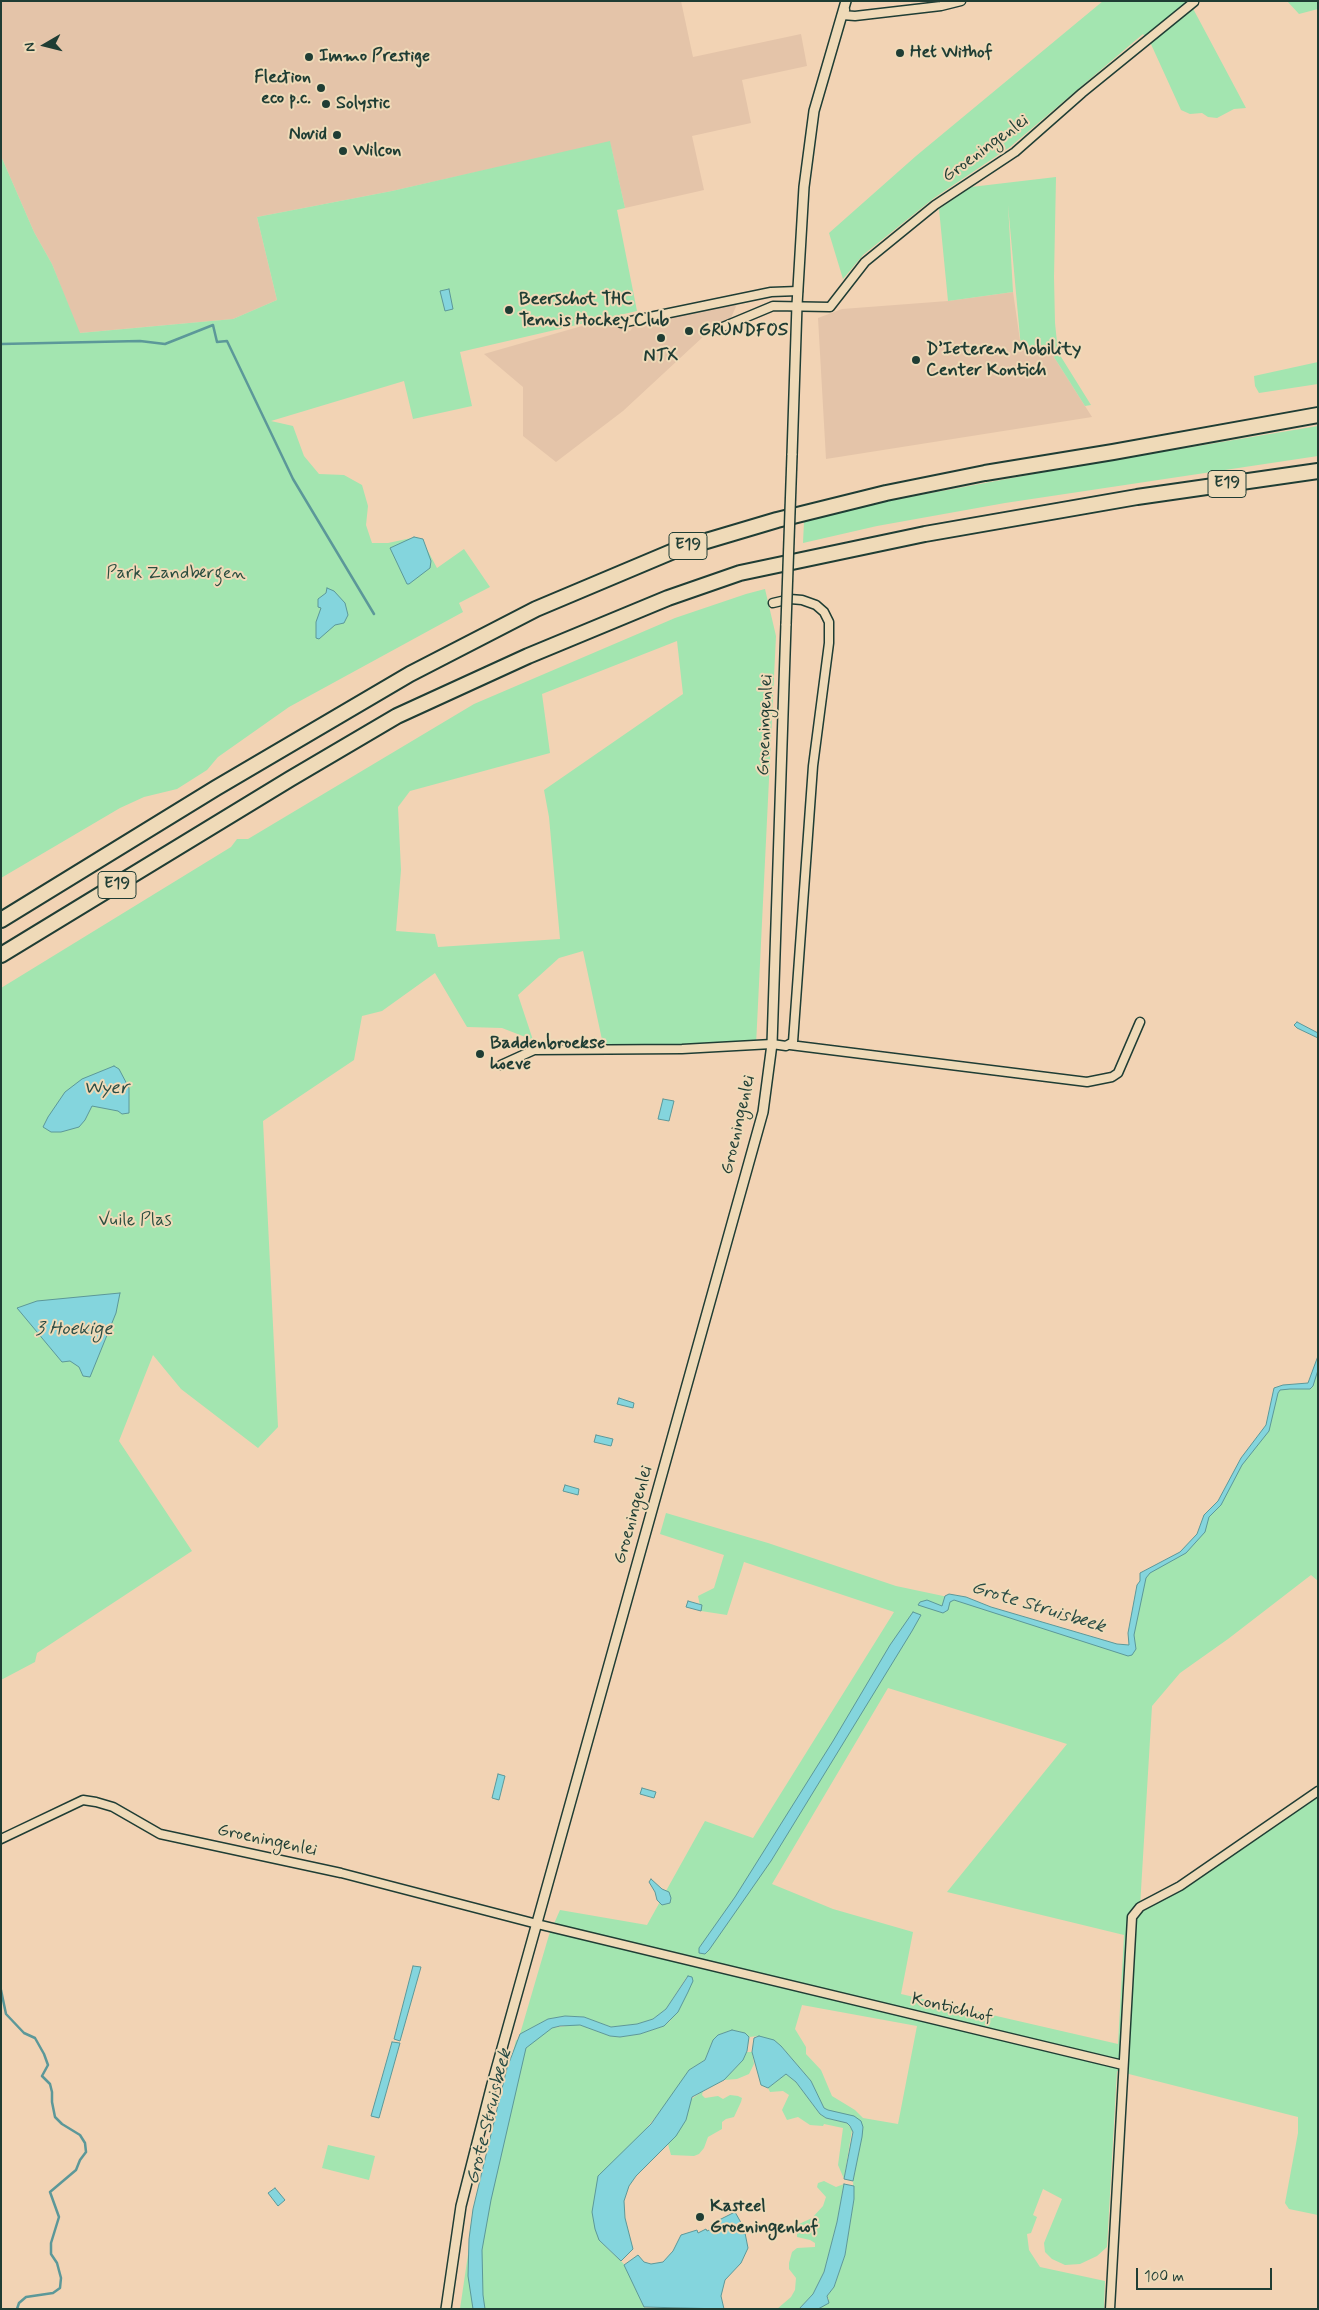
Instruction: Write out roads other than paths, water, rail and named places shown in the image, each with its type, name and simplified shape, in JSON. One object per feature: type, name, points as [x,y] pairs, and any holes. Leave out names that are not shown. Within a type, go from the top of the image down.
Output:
[{"type":"highway","name":"E19","points":[[1,920],[216,788],[410,674],[528,613],[676,550],[777,520],[886,493],[986,472],[1113,452],[1318,415]]},
{"type":"highway","name":"E19","points":[[1,955],[397,716],[528,656],[668,598],[740,573],[925,534],[1137,497],[1318,471]]},
{"type":"street","name":"Groeningenlei","points":[[446,2309],[461,2206],[492,2084],[762,1112],[772,1044],[797,305],[804,187],[814,111],[846,1]]},
{"type":"street","name":"Groeningenlei","points":[[842,15],[850,1]]},
{"type":"street","points":[[842,15],[856,16],[932,8],[961,1]]},
{"type":"street","name":"Groeningenlei","points":[[718,329],[773,306],[830,307],[865,262],[936,205],[1015,152],[1082,93],[1194,2]]},
{"type":"street","points":[[620,323],[771,292],[798,291]]},
{"type":"street","points":[[773,603],[790,599],[802,600],[816,605],[824,612],[829,622],[829,643],[813,766],[796,1006],[792,1042],[790,1045]]},
{"type":"street","points":[[501,1065],[534,1050],[682,1049],[772,1044],[1087,1082],[1118,1074],[1140,1022]]},
{"type":"street","points":[[1110,2309],[1131,1924],[1134,1914],[1140,1907],[1180,1886],[1318,1791]]},
{"type":"street","name":"Groeningenlei","points":[[1,1839],[82,1800],[112,1807],[160,1834],[341,1873],[537,1924]]},
{"type":"street","name":"Kontichhof","points":[[537,1924],[1123,2065]]},
{"type":"water","points":[[449,289],[453,309],[445,311],[440,291]]},
{"type":"water","points":[[414,537],[423,539],[431,561],[430,568],[407,584],[390,548]]},
{"type":"water","points":[[327,588],[334,591],[345,603],[348,615],[344,623],[335,625],[319,639],[316,638],[316,622],[321,608],[318,607],[318,599],[326,593]]},
{"type":"water","points":[[1297,1022],[1318,1033],[1318,1038],[1297,1028],[1294,1025]]},
{"type":"water","name":"Wyer","points":[[114,1066],[119,1069],[129,1088],[129,1113],[122,1114],[118,1111],[92,1106],[79,1127],[61,1132],[51,1132],[43,1127],[65,1092],[82,1079]]},
{"type":"water","points":[[663,1099],[674,1101],[669,1121],[658,1119]]},
{"type":"water","name":"3 Hoekige","points":[[120,1293],[116,1313],[90,1377],[83,1376],[79,1367],[70,1361],[62,1362],[17,1308],[37,1301]]},
{"type":"water","points":[[1318,1356],[1318,1370],[1313,1386],[1310,1389],[1280,1390],[1278,1393],[1269,1431],[1242,1465],[1221,1505],[1209,1517],[1205,1532],[1186,1553],[1150,1573],[1146,1578],[1134,1635],[1136,1649],[1132,1655],[1128,1656],[954,1600],[950,1602],[948,1610],[943,1613],[918,1605],[920,1602],[927,1600],[942,1606],[945,1596],[949,1594],[966,1597],[991,1607],[1117,1644],[1129,1645],[1128,1633],[1137,1585],[1140,1581],[1140,1573],[1180,1552],[1197,1534],[1204,1515],[1218,1501],[1241,1458],[1266,1425],[1274,1388],[1283,1385],[1308,1383]]},
{"type":"water","points":[[619,1398],[634,1403],[633,1408],[617,1404]]},
{"type":"water","points":[[596,1435],[613,1439],[611,1446],[594,1442]]},
{"type":"water","points":[[565,1485],[579,1489],[578,1495],[563,1491]]},
{"type":"water","points":[[688,1601],[702,1605],[701,1611],[686,1607]]},
{"type":"water","points":[[913,1612],[921,1615],[771,1861],[709,1950],[705,1954],[699,1953],[699,1948],[735,1897],[833,1741],[890,1645]]},
{"type":"water","points":[[498,1774],[505,1776],[499,1800],[492,1798]]},
{"type":"water","points":[[642,1788],[656,1792],[654,1798],[640,1794]]},
{"type":"water","points":[[651,1879],[662,1889],[669,1892],[670,1903],[662,1905],[657,1900],[649,1882]]},
{"type":"water","points":[[413,1966],[421,1967],[400,2041],[394,2039]]},
{"type":"water","points":[[688,1976],[692,1977],[693,1981],[688,1992],[678,2012],[664,2026],[640,2034],[620,2037],[610,2036],[580,2025],[560,2026],[552,2028],[526,2048],[491,2200],[482,2250],[485,2309],[473,2309],[468,2276],[469,2239],[473,2209],[507,2068],[520,2034],[548,2019],[565,2016],[584,2017],[611,2027],[637,2024],[653,2019],[666,2009]]},
{"type":"water","points":[[732,2030],[745,2033],[749,2037],[747,2051],[743,2060],[724,2080],[692,2097],[686,2120],[676,2136],[636,2176],[629,2186],[624,2201],[625,2218],[633,2249],[621,2261],[599,2240],[595,2229],[592,2212],[598,2176],[651,2124],[689,2070],[705,2060],[713,2040],[718,2035]]},
{"type":"water","points":[[759,2036],[774,2040],[781,2046],[811,2081],[824,2108],[854,2116],[861,2121],[863,2127],[862,2137],[853,2181],[844,2179],[853,2132],[850,2126],[847,2123],[826,2118],[820,2114],[796,2082],[786,2074],[768,2088],[761,2085],[752,2052],[754,2038]]},
{"type":"water","points":[[392,2042],[400,2043],[379,2118],[371,2116]]},
{"type":"water","points":[[844,2184],[854,2186],[854,2199],[845,2255],[834,2287],[827,2296],[829,2303],[818,2309],[799,2309],[813,2294],[824,2272],[837,2222]]},
{"type":"water","points":[[275,2188],[285,2200],[278,2206],[268,2193]]},
{"type":"water","points":[[735,2212],[744,2228],[748,2248],[741,2263],[725,2280],[721,2296],[724,2309],[644,2307],[624,2265],[638,2255],[644,2262],[651,2264],[663,2262],[673,2251],[681,2235],[697,2230],[698,2233],[706,2229],[707,2231],[714,2228],[713,2225],[720,2222],[719,2220]]},
{"type":"waterway","points":[[1,344],[140,341],[165,344],[213,325],[217,342],[227,341],[293,479],[374,614]]},
{"type":"waterway","points":[[1,1990],[6,2014],[24,2033],[35,2038],[44,2054],[48,2065],[42,2076],[50,2084],[55,2117],[62,2124],[80,2135],[85,2143],[86,2152],[76,2170],[50,2192],[59,2217],[51,2243],[51,2254],[57,2263],[61,2278],[60,2288],[53,2293],[26,2297],[19,2303],[17,2309]]},
{"type":"place","name":"Het Withof","points":[[900,53]]},
{"type":"place","name":"Immo Prestige","points":[[309,57]]},
{"type":"place","name":"Flection eco p.c.","points":[[321,88]]},
{"type":"place","name":"Solystic","points":[[326,104]]},
{"type":"place","name":"Novid","points":[[337,135]]},
{"type":"place","name":"Wilcon","points":[[343,151]]},
{"type":"place","name":"Beerschot THC Tennis Hockey Club","points":[[509,310]]},
{"type":"place","name":"GRUNDFOS","points":[[689,331]]},
{"type":"place","name":"NTX","points":[[661,338]]},
{"type":"place","name":"D’Ieteren Mobility Center Kontich","points":[[916,360]]},
{"type":"place","name":"Baddenbroekse hoeve","points":[[480,1054]]},
{"type":"place","name":"Kasteel Groeningenhof","points":[[700,2217]]},
{"type":"park label","name":"Park Zandbergen","points":[[176,574]]},
{"type":"park label","name":"Vuile Plas","points":[[135,1221]]},
{"type":"water label","name":"Grote Struisbeek","points":[[1038,1608]]},
{"type":"water label","name":"Grote Struisbeek","points":[[490,2117]]}]
